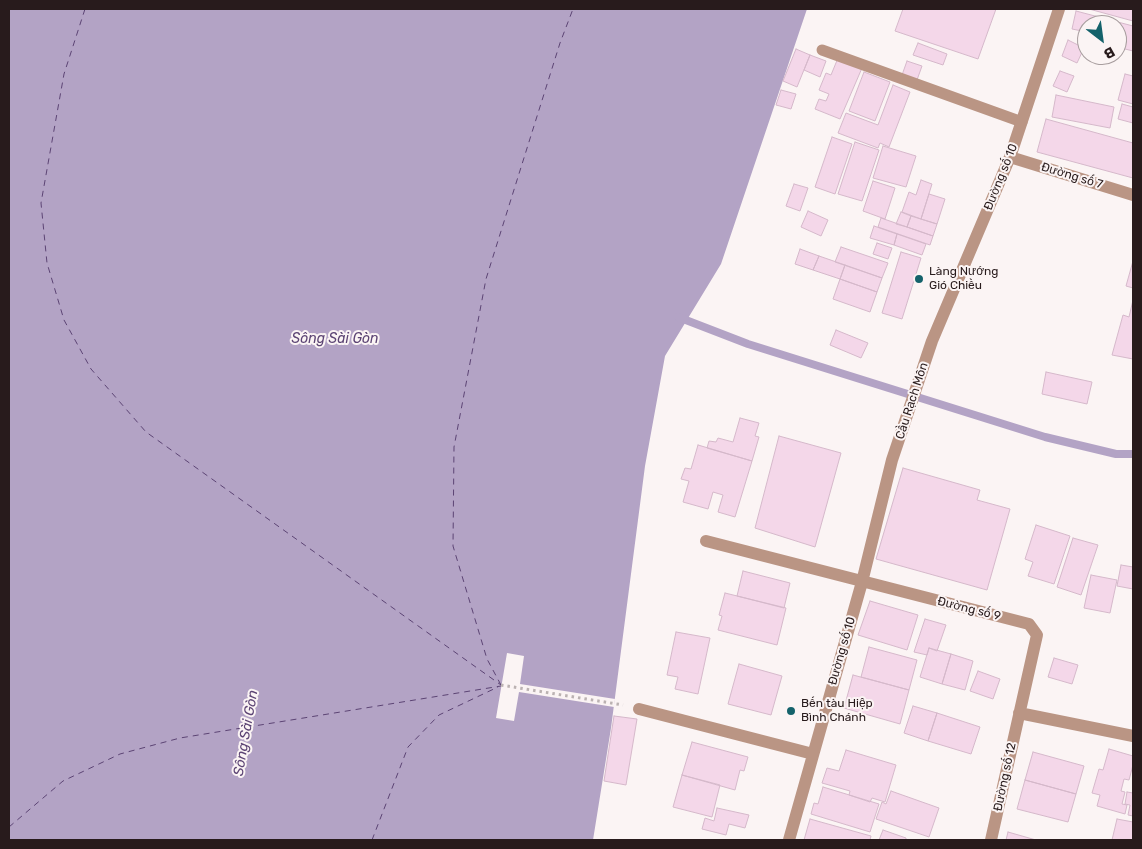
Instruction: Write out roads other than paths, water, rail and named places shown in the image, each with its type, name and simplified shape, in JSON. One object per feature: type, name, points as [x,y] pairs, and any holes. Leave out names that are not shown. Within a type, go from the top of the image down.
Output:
[{"type":"street","name":"Đường số 10","points":[[932,341],[1010,157],[1059,9]]},
{"type":"street","name":"Đường số 7","points":[[1010,157],[1133,196]]},
{"type":"street","name":"Cầu Rạch Môn","points":[[892,460],[932,341]]},
{"type":"street","name":"Đường số 10","points":[[789,840],[862,582],[892,460]]},
{"type":"street","name":"Đường số 9","points":[[706,541],[1029,624],[1037,636],[1019,713]]},
{"type":"street","points":[[639,709],[813,754]]},
{"type":"street","points":[[1019,713],[1133,736]]},
{"type":"street","name":"Đường số 12","points":[[991,840],[1019,713]]},
{"type":"lane","points":[[822,50],[1022,122]]},
{"type":"water","name":"Sông Sài Gòn","points":[[9,9],[807,9],[721,264],[665,356],[645,466],[611,728],[593,840],[9,840]]},
{"type":"waterway","points":[[678,317],[748,344],[1045,437],[1116,454],[1133,454]]},
{"type":"place","name":"Làng Nướng Gió Chiều","points":[[919,279]]},
{"type":"place","name":"Bến tàu Hiệp Bình Chánh","points":[[791,711]]}]
